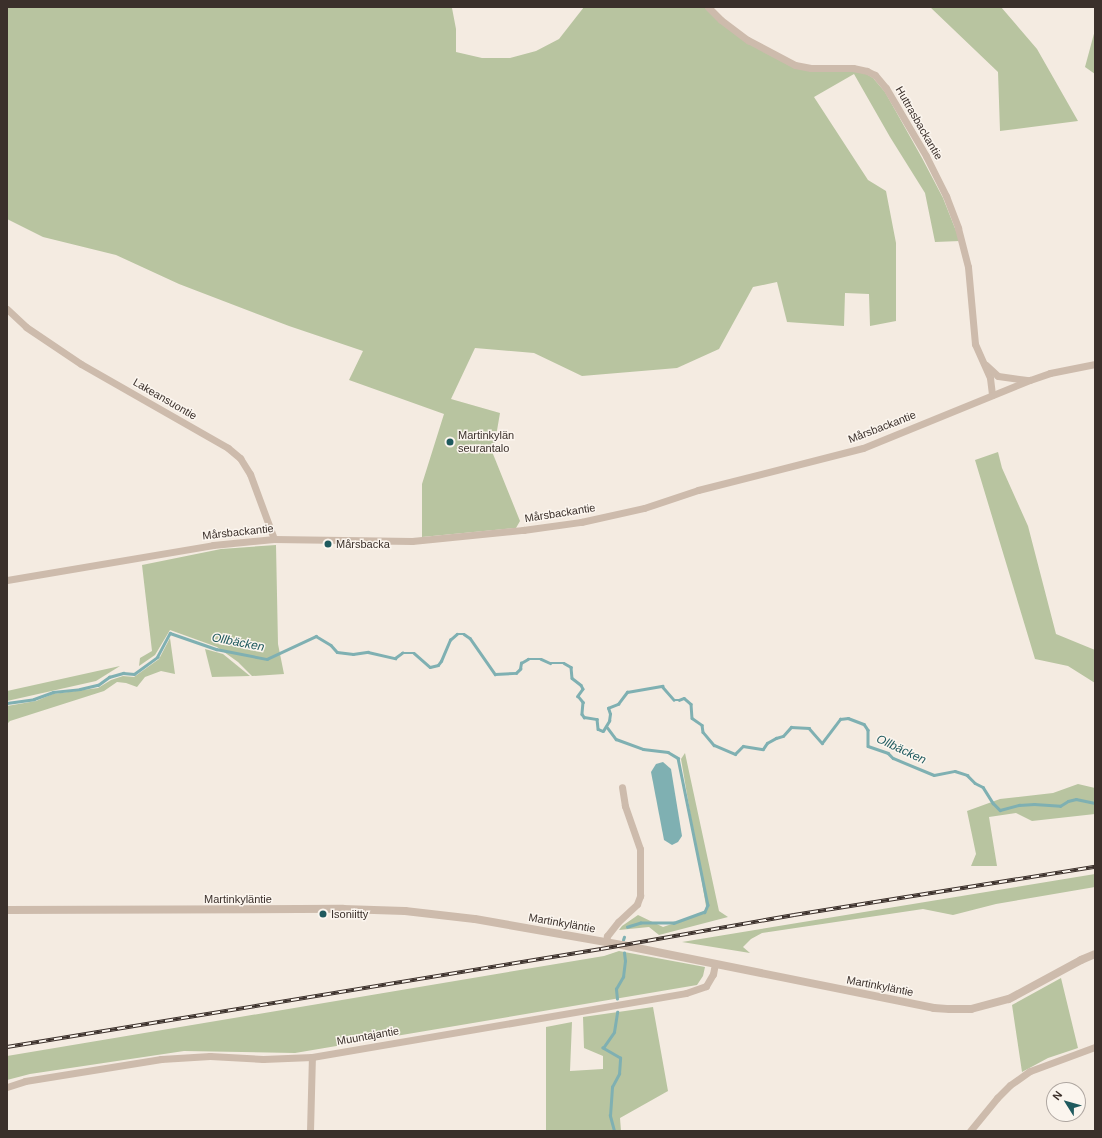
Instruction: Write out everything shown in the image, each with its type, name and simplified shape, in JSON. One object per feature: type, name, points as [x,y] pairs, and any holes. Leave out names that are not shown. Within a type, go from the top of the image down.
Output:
[{"type":"street","name":"Huttrasbackantie","points":[[708,7],[721,20],[748,40],[789,63],[811,68],[853,68],[867,71],[875,76],[886,88],[926,156],[946,196],[958,228],[968,267],[975,344],[990,378],[992,395]]},
{"type":"street","name":"Lakeansuontie","points":[[7,309],[26,327],[81,364],[228,448],[240,458],[250,474],[274,539]]},
{"type":"street","name":"Huttrasbackantie","points":[[984,364],[998,376],[1030,380]]},
{"type":"street","name":"Mårsbackantie","points":[[7,580],[213,545],[274,539],[412,541],[523,530],[581,522],[644,508],[698,490],[864,448],[1030,380],[1050,373],[1095,364]]},
{"type":"street","points":[[606,942],[607,936],[618,922],[637,904],[640,896],[640,849],[625,806],[622,788]]},
{"type":"street","name":"Martinkyläntie","points":[[7,910],[343,909],[405,911],[475,919],[606,942],[934,1008],[971,1009],[1009,999],[1095,954]]},
{"type":"street","name":"Muuntajantie","points":[[7,1087],[25,1081],[161,1059],[210,1056],[263,1060],[312,1057],[686,993],[706,986],[714,974],[715,964]]},
{"type":"street","points":[[970,1131],[997,1098],[1030,1071],[1095,1047]]},
{"type":"street","points":[[310,1131],[312,1057]]},
{"type":"green space","points":[[7,7],[450,7],[452,8],[456,29],[456,52],[482,58],[510,58],[536,51],[559,39],[584,7],[705,7],[746,42],[795,68],[851,70],[865,73],[873,78],[885,92],[922,158],[943,198],[960,241],[935,242],[925,193],[890,137],[854,74],[814,97],[868,180],[886,191],[896,243],[896,321],[870,326],[869,294],[845,293],[844,326],[787,322],[777,282],[753,287],[719,349],[677,368],[582,376],[534,353],[475,348],[451,399],[500,413],[493,454],[520,521],[516,528],[422,537],[422,484],[444,414],[349,380],[363,351],[289,326],[179,284],[116,255],[43,237],[7,219]]},
{"type":"green space","points":[[930,7],[1001,7],[1037,49],[1078,121],[1000,131],[998,72]]},
{"type":"green space","points":[[1095,30],[1095,74],[1085,67]]},
{"type":"green space","points":[[998,452],[1002,468],[1028,526],[1056,634],[1095,650],[1095,683],[1068,666],[1035,659],[975,460]]},
{"type":"green space","points":[[276,545],[278,644],[284,674],[252,676],[238,662],[217,647],[170,630],[155,655],[139,666],[140,658],[152,651],[142,565],[221,549]]},
{"type":"green space","points":[[170,638],[175,674],[161,671],[145,677],[137,687],[126,683],[117,682],[104,691],[10,721],[7,724],[7,706],[36,701],[53,694],[98,688],[111,680],[123,676],[134,677],[159,659]]},
{"type":"green space","points":[[205,649],[223,654],[250,676],[212,677]]},
{"type":"green space","points":[[120,666],[96,681],[7,701],[7,691]]},
{"type":"green space","points":[[685,753],[719,911],[728,917],[659,935],[649,927],[619,930],[622,926],[638,915],[663,927],[707,912],[681,759]]},
{"type":"green space","points":[[1078,784],[1095,788],[1095,814],[1032,821],[1016,813],[989,817],[997,866],[971,866],[976,854],[967,811],[1000,799],[1053,793]]},
{"type":"green space","points":[[1095,874],[1095,887],[996,904],[953,915],[923,909],[762,933],[751,939],[743,947],[750,953],[682,942]]},
{"type":"green space","points":[[619,951],[705,967],[703,976],[697,985],[295,1053],[184,1051],[30,1074],[7,1080],[7,1056],[604,956]]},
{"type":"green space","points":[[1061,978],[1078,1048],[1048,1058],[1022,1072],[1012,1005]]},
{"type":"green space","points":[[653,1007],[668,1091],[620,1118],[621,1131],[546,1131],[546,1027],[572,1022],[570,1071],[603,1069],[603,1056],[584,1048],[583,1017]]},
{"type":"water","points":[[663,762],[671,769],[682,836],[678,842],[672,845],[664,840],[651,772],[656,764]]},
{"type":"waterway","name":"Ollbäcken","points":[[7,703],[34,699],[53,692],[98,685],[109,677],[123,673],[134,674],[157,657],[170,633],[216,649],[267,659],[316,636],[331,645],[337,652],[353,654],[368,652],[395,658],[402,653],[414,653],[430,667],[438,665],[441,661],[450,640],[457,634],[464,634],[470,638],[495,674],[516,673],[520,669],[521,663],[528,659],[541,659],[550,663],[564,663],[571,667],[572,678],[581,685],[583,689],[578,696],[583,702],[582,714],[584,717],[597,719],[598,729],[603,731],[609,721],[610,714],[608,708],[618,704],[627,692],[662,686],[674,700],[684,698],[691,704],[692,718],[702,725],[703,732],[714,745],[735,754],[743,746],[763,749],[767,743],[783,736],[791,727],[809,728],[822,743],[840,719],[848,718],[864,724],[868,730],[868,746],[888,753],[893,758],[934,775],[955,771],[967,775],[975,783],[983,787],[993,803],[1000,810],[1019,805],[1034,804],[1060,806],[1068,801],[1076,799],[1095,803]]},
{"type":"waterway","points":[[607,727],[616,739],[643,749],[668,752],[678,758],[708,905],[705,912],[674,923],[641,923],[628,927]]},
{"type":"waterway","points":[[617,999],[616,989],[623,977],[625,961],[624,953]]},
{"type":"waterway","points":[[614,1131],[610,1116],[612,1087],[619,1074],[620,1058],[603,1048],[614,1032],[617,1012]]},
{"type":"railway","points":[[7,1047],[601,949],[794,915],[1095,867]]},
{"type":"place","name":"Martinkylän seurantalo","points":[[450,442]]},
{"type":"place","name":"Mårsbacka","points":[[328,544]]},
{"type":"place","name":"Isoniitty","points":[[323,914]]}]
